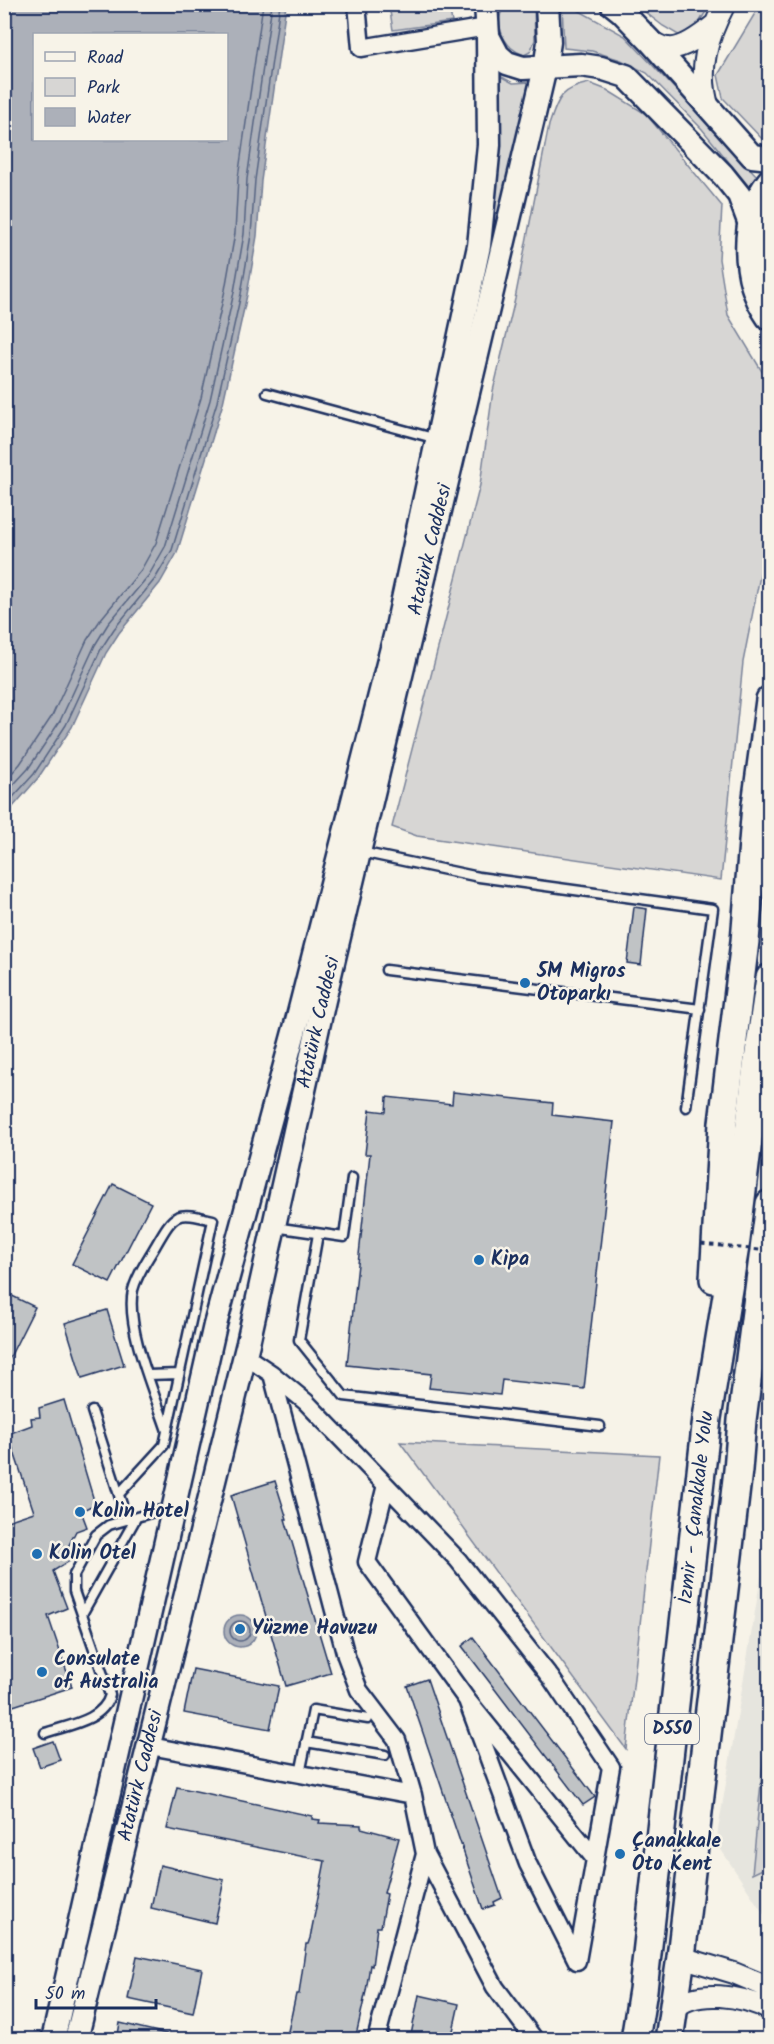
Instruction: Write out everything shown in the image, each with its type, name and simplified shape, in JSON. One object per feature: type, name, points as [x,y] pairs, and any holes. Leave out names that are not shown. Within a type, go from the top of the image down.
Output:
[{"type":"highway","points":[[770,183],[764,190],[751,226],[750,266],[761,304],[770,316]]},
{"type":"highway","points":[[707,1418],[723,1123],[745,941],[756,805],[770,700]]},
{"type":"highway","name":"İzmir - Çanakkale Yolu","points":[[635,2040],[643,1990],[707,1418],[736,1240],[770,978]]},
{"type":"highway","name":"İzmir - Çanakkale Yolu","points":[[669,2040],[681,1957],[742,1420],[767,1245],[770,1204]]},
{"type":"highway","points":[[742,1420],[770,1301]]},
{"type":"main road","name":"Atatürk Caddesi","points":[[53,2040],[210,1350],[351,850],[545,68],[549,42],[547,4]]},
{"type":"main road","points":[[612,4],[650,41],[752,156],[770,158]]},
{"type":"main road","points":[[487,22],[498,55],[507,63],[523,68],[581,65],[601,68],[626,76],[723,175],[739,195],[751,226]]},
{"type":"main road","name":"Atatürk Caddesi","points":[[76,2040],[245,1356],[324,1000],[351,850],[479,246],[489,145],[487,22]]},
{"type":"main road","points":[[210,1350],[245,1356]]},
{"type":"main road","points":[[174,1506],[207,1509]]},
{"type":"street","points":[[357,4],[361,48],[487,22]]},
{"type":"street","points":[[709,108],[705,94],[703,64],[714,25],[726,4]]},
{"type":"street","points":[[650,41],[668,48],[692,41],[714,25]]},
{"type":"street","points":[[245,1356],[272,1374],[306,1402],[465,1569],[551,1678],[611,1767],[577,1961],[528,1864],[467,1700]]},
{"type":"street","points":[[272,1374],[346,1656],[359,1690],[397,1740],[413,1795],[425,1854],[495,1987],[535,2040]]},
{"type":"street","points":[[386,1485],[367,1562],[467,1700],[595,1859]]},
{"type":"street","points":[[150,1746],[413,1795]]},
{"type":"street","points":[[376,2040],[425,1854]]},
{"type":"street","points":[[681,1957],[734,1973],[770,1988]]},
{"type":"street","points":[[673,2010],[679,2003],[706,1996],[758,2004],[770,2010]]},
{"type":"lane","points":[[267,393],[437,439]]},
{"type":"lane","points":[[351,850],[479,877],[713,909],[686,1107]]},
{"type":"lane","points":[[386,970],[700,1009]]},
{"type":"lane","points":[[273,1227],[344,1237],[352,1178]]},
{"type":"lane","points":[[119,1494],[164,1445],[213,1220],[188,1214],[170,1221],[136,1280],[133,1290],[133,1319],[148,1375],[167,1431]]},
{"type":"lane","points":[[318,1234],[299,1340],[344,1396],[600,1426]]},
{"type":"lane","points":[[148,1375],[179,1374]]},
{"type":"lane","points":[[92,1411],[119,1494],[131,1519]]},
{"type":"lane","points":[[45,1733],[98,1714],[109,1699],[110,1695],[74,1591],[74,1575],[96,1535],[109,1525],[174,1506]]},
{"type":"lane","points":[[82,1614],[131,1519]]},
{"type":"lane","points":[[300,1774],[313,1710],[368,1719]]},
{"type":"lane","points":[[306,1742],[385,1755]]},
{"type":"path","points":[[701,1244],[767,1245]]},
{"type":"shaded area","points":[[769,1529],[769,1922],[716,1842]]},
{"type":"green space","points":[[389,5],[449,5],[452,22],[393,30]]},
{"type":"green space","points":[[505,5],[534,5],[535,40],[530,52],[524,55],[511,47],[502,34],[500,20]]},
{"type":"green space","points":[[562,5],[569,5],[625,36],[758,177],[750,188],[702,129],[647,73],[621,60],[592,51],[564,48]]},
{"type":"green space","points":[[636,5],[710,5],[697,26],[680,36]]},
{"type":"green space","points":[[760,5],[770,5],[770,141],[765,142],[723,98],[718,75]]},
{"type":"green space","points":[[500,76],[513,83],[531,82],[484,290],[481,284],[499,155]]},
{"type":"green space","points":[[589,83],[607,90],[646,114],[722,206],[719,259],[728,315],[769,383],[770,525],[743,662],[721,880],[417,836],[392,827],[480,485],[493,391],[515,299],[549,125],[562,96],[572,88]]},
{"type":"green space","points":[[400,1442],[659,1455],[626,1749]]},
{"type":"green space","points":[[769,1702],[769,1866],[752,1874]]},
{"type":"water","points":[[5,4],[286,5],[261,181],[257,236],[247,295],[223,403],[177,553],[160,583],[119,633],[106,653],[72,727],[38,778],[5,816]]},
{"type":"water","name":"Yüzme Havuzu","points":[[240,1615],[252,1619],[256,1631],[252,1643],[240,1647],[228,1643],[224,1631],[228,1619]]},
{"type":"building","points":[[634,907],[647,909],[641,965],[627,963]]},
{"type":"building","name":"Kipa","points":[[453,1092],[553,1103],[552,1115],[614,1122],[584,1389],[502,1380],[500,1395],[429,1388],[431,1374],[347,1365],[370,1154],[365,1154],[370,1110],[386,1112],[387,1097],[452,1104]]},
{"type":"building","points":[[113,1184],[151,1203],[110,1283],[72,1264]]},
{"type":"building","points":[[4,1292],[35,1307],[4,1369]]},
{"type":"building","points":[[107,1310],[124,1365],[82,1378],[65,1323]]},
{"type":"building","name":"Kolin Otel","points":[[64,1400],[95,1504],[81,1511],[87,1527],[76,1531],[67,1549],[73,1559],[53,1571],[67,1608],[48,1616],[72,1687],[4,1709],[4,1522],[34,1512],[8,1434],[32,1425],[31,1418],[40,1417],[39,1408]]},
{"type":"building","points":[[275,1481],[331,1673],[286,1686],[231,1495]]},
{"type":"building","points":[[473,1637],[595,1797],[583,1805],[462,1646]]},
{"type":"building","points":[[193,1669],[279,1686],[270,1729],[184,1713]]},
{"type":"building","points":[[427,1679],[502,1898],[494,1902],[495,1905],[483,1909],[407,1686]]},
{"type":"building","points":[[53,1741],[60,1760],[40,1767],[33,1748]]},
{"type":"building","points":[[177,1787],[312,1816],[312,1819],[320,1820],[319,1823],[361,1825],[361,1828],[399,1838],[384,1893],[387,1894],[381,1927],[377,1927],[372,1966],[370,1965],[355,2040],[305,2040],[287,2036],[296,1994],[299,1994],[306,1944],[310,1938],[325,1861],[167,1829]]},
{"type":"building","points":[[160,1865],[224,1880],[215,1923],[151,1908]]},
{"type":"building","points":[[137,1956],[202,1969],[193,2013],[128,1999]]},
{"type":"building","points":[[419,1995],[459,2004],[451,2040],[410,2040]]},
{"type":"building","points":[[120,2023],[167,2034],[167,2040],[117,2040]]},
{"type":"place","name":"5M Migros Otoparkı","points":[[525,983]]},
{"type":"place","name":"Kipa","points":[[479,1260]]},
{"type":"place","name":"Kolin Hotel","points":[[80,1512]]},
{"type":"place","name":"Kolin Otel","points":[[37,1554]]},
{"type":"place","name":"Yüzme Havuzu","points":[[240,1629]]},
{"type":"place","name":"Consulate of Australia","points":[[42,1672]]},
{"type":"place","name":"Çanakkale Oto Kent","points":[[620,1854]]}]
